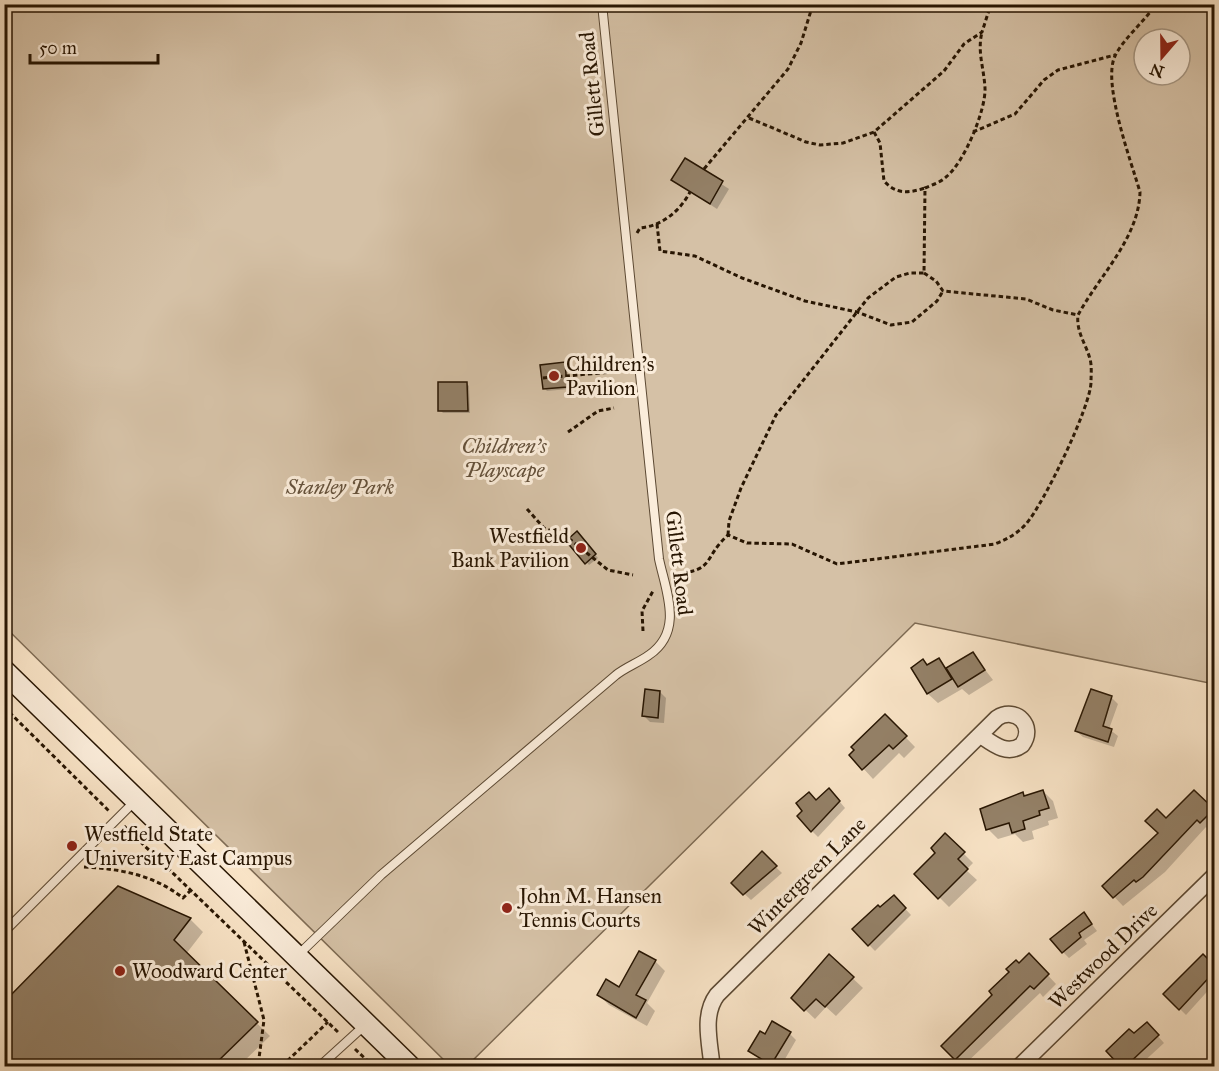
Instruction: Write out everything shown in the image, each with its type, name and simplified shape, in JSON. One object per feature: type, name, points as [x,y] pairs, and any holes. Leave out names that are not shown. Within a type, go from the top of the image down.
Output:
[{"type":"main road","points":[[4,671],[296,958],[410,1066]]},
{"type":"street","name":"Wintergreen Lane","points":[[712,1066],[708,1018],[711,1002],[980,735]]},
{"type":"street","name":"Westwood Drive","points":[[1020,1066],[1215,876]]},
{"type":"lane","name":"Gillett Road","points":[[296,958],[381,875],[616,675],[655,650],[666,636],[670,618],[669,598],[659,559],[602,4]]},
{"type":"lane","points":[[4,932],[135,800]]},
{"type":"lane","points":[[320,1066],[365,1025]]},
{"type":"path","points":[[704,170],[788,69],[801,43],[813,4]]},
{"type":"path","points":[[874,132],[880,143],[884,181],[898,191],[908,193],[925,188],[946,177],[959,162],[973,132],[985,96],[979,52],[982,32],[991,4]]},
{"type":"path","points":[[728,535],[747,543],[792,544],[837,564],[995,544],[1014,536],[1035,511],[1068,447],[1091,386],[1090,360],[1079,329],[1078,315],[1133,225],[1139,209],[1140,192],[1112,90],[1110,72],[1116,54],[1156,4]]},
{"type":"path","points":[[749,118],[806,142],[820,145],[843,143],[874,132],[944,71],[964,44],[982,32]]},
{"type":"path","points":[[973,132],[1015,114],[1044,80],[1059,70],[1116,54]]},
{"type":"path","points":[[924,273],[925,188]]},
{"type":"path","points":[[628,247],[640,228],[657,224],[678,209],[690,192]]},
{"type":"path","points":[[657,224],[660,251],[695,256],[742,278],[805,301],[857,312],[878,322],[903,325],[922,315],[943,291]]},
{"type":"path","points":[[675,574],[695,572],[704,567],[717,545],[728,535],[729,521],[741,488],[776,415],[868,298],[896,277],[910,273],[924,273],[936,281],[943,291],[1026,299],[1053,310],[1078,315]]},
{"type":"path","points":[[543,378],[612,372]]},
{"type":"path","points":[[568,432],[598,411],[614,408]]},
{"type":"path","points":[[526,509],[544,528],[567,537],[608,570],[633,575]]},
{"type":"path","points":[[643,631],[642,611],[653,591]]},
{"type":"path","points":[[4,707],[373,1066]]},
{"type":"path","points":[[82,867],[135,873],[166,885],[183,898],[190,890]]},
{"type":"path","points":[[244,941],[264,1020],[258,1066]]},
{"type":"path","points":[[282,1066],[328,1022]]},
{"type":"green space","name":"Stanley Park","points":[[4,5],[1214,5],[1214,678],[1209,683],[915,623],[467,1066],[450,1066],[5,627]]},
{"type":"building","points":[[685,158],[723,181],[710,204],[671,180]]},
{"type":"building","name":"Children's Pavilion","points":[[565,362],[567,387],[543,389],[540,365]]},
{"type":"building","points":[[438,382],[467,382],[468,411],[438,411]]},
{"type":"building","name":"Westfield Bank Pavilion","points":[[577,531],[596,554],[585,564],[566,541]]},
{"type":"building","points":[[973,652],[985,670],[958,687],[946,668]]},
{"type":"building","points":[[939,658],[952,679],[927,694],[911,668],[923,659],[927,665]]},
{"type":"building","points":[[645,689],[660,691],[658,718],[642,716]]},
{"type":"building","points":[[1091,689],[1112,696],[1103,726],[1112,729],[1108,742],[1075,731]]},
{"type":"building","points":[[885,714],[907,736],[893,749],[889,745],[862,770],[849,755],[854,750],[851,747]]},
{"type":"building","points":[[829,788],[840,801],[811,832],[797,816],[802,811],[796,803],[809,792],[816,800]]},
{"type":"building","points":[[1043,790],[1049,808],[1039,811],[1040,815],[1023,821],[1025,829],[1012,833],[1009,823],[986,830],[980,809],[1023,792],[1024,796]]},
{"type":"building","points":[[1194,790],[1214,809],[1200,823],[1197,820],[1143,877],[1136,882],[1134,880],[1113,898],[1102,886],[1158,833],[1145,821],[1157,809],[1166,818]]},
{"type":"building","points":[[945,833],[965,852],[958,859],[968,869],[938,899],[914,874],[935,853],[931,848]]},
{"type":"building","points":[[762,851],[777,866],[743,895],[731,883]]},
{"type":"building","name":"Woodward Center","points":[[118,886],[191,918],[174,940],[258,1022],[213,1066],[4,1066],[4,1002]]},
{"type":"building","points":[[894,895],[906,908],[868,946],[852,929],[878,905],[880,907]]},
{"type":"building","points":[[1084,912],[1092,924],[1079,933],[1081,937],[1062,953],[1050,939]]},
{"type":"building","points":[[639,951],[656,960],[636,995],[646,1000],[636,1018],[597,995],[606,979],[619,987]]},
{"type":"building","points":[[1029,953],[1049,974],[1034,989],[1030,986],[955,1060],[941,1046],[992,995],[989,991],[1009,972],[1006,969],[1016,960],[1019,963]]},
{"type":"building","points":[[829,954],[854,977],[825,1007],[816,999],[804,1011],[791,998]]},
{"type":"building","points":[[1203,954],[1215,966],[1215,971],[1179,1010],[1163,994]]},
{"type":"building","points":[[772,1021],[791,1032],[771,1065],[748,1051],[760,1031],[765,1034]]},
{"type":"building","points":[[1147,1022],[1159,1035],[1126,1066],[1120,1066],[1106,1051],[1129,1029],[1134,1033]]},
{"type":"place","name":"Children's Pavilion","points":[[554,376]]},
{"type":"place","name":"Westfield Bank Pavilion","points":[[581,548]]},
{"type":"place","name":"Westfield State University East Campus","points":[[72,846]]},
{"type":"place","name":"John M. Hansen Tennis Courts","points":[[507,908]]},
{"type":"place","name":"Woodward Center","points":[[120,971]]},
{"type":"park label","name":"Children's Playscape","points":[[504,458]]}]
